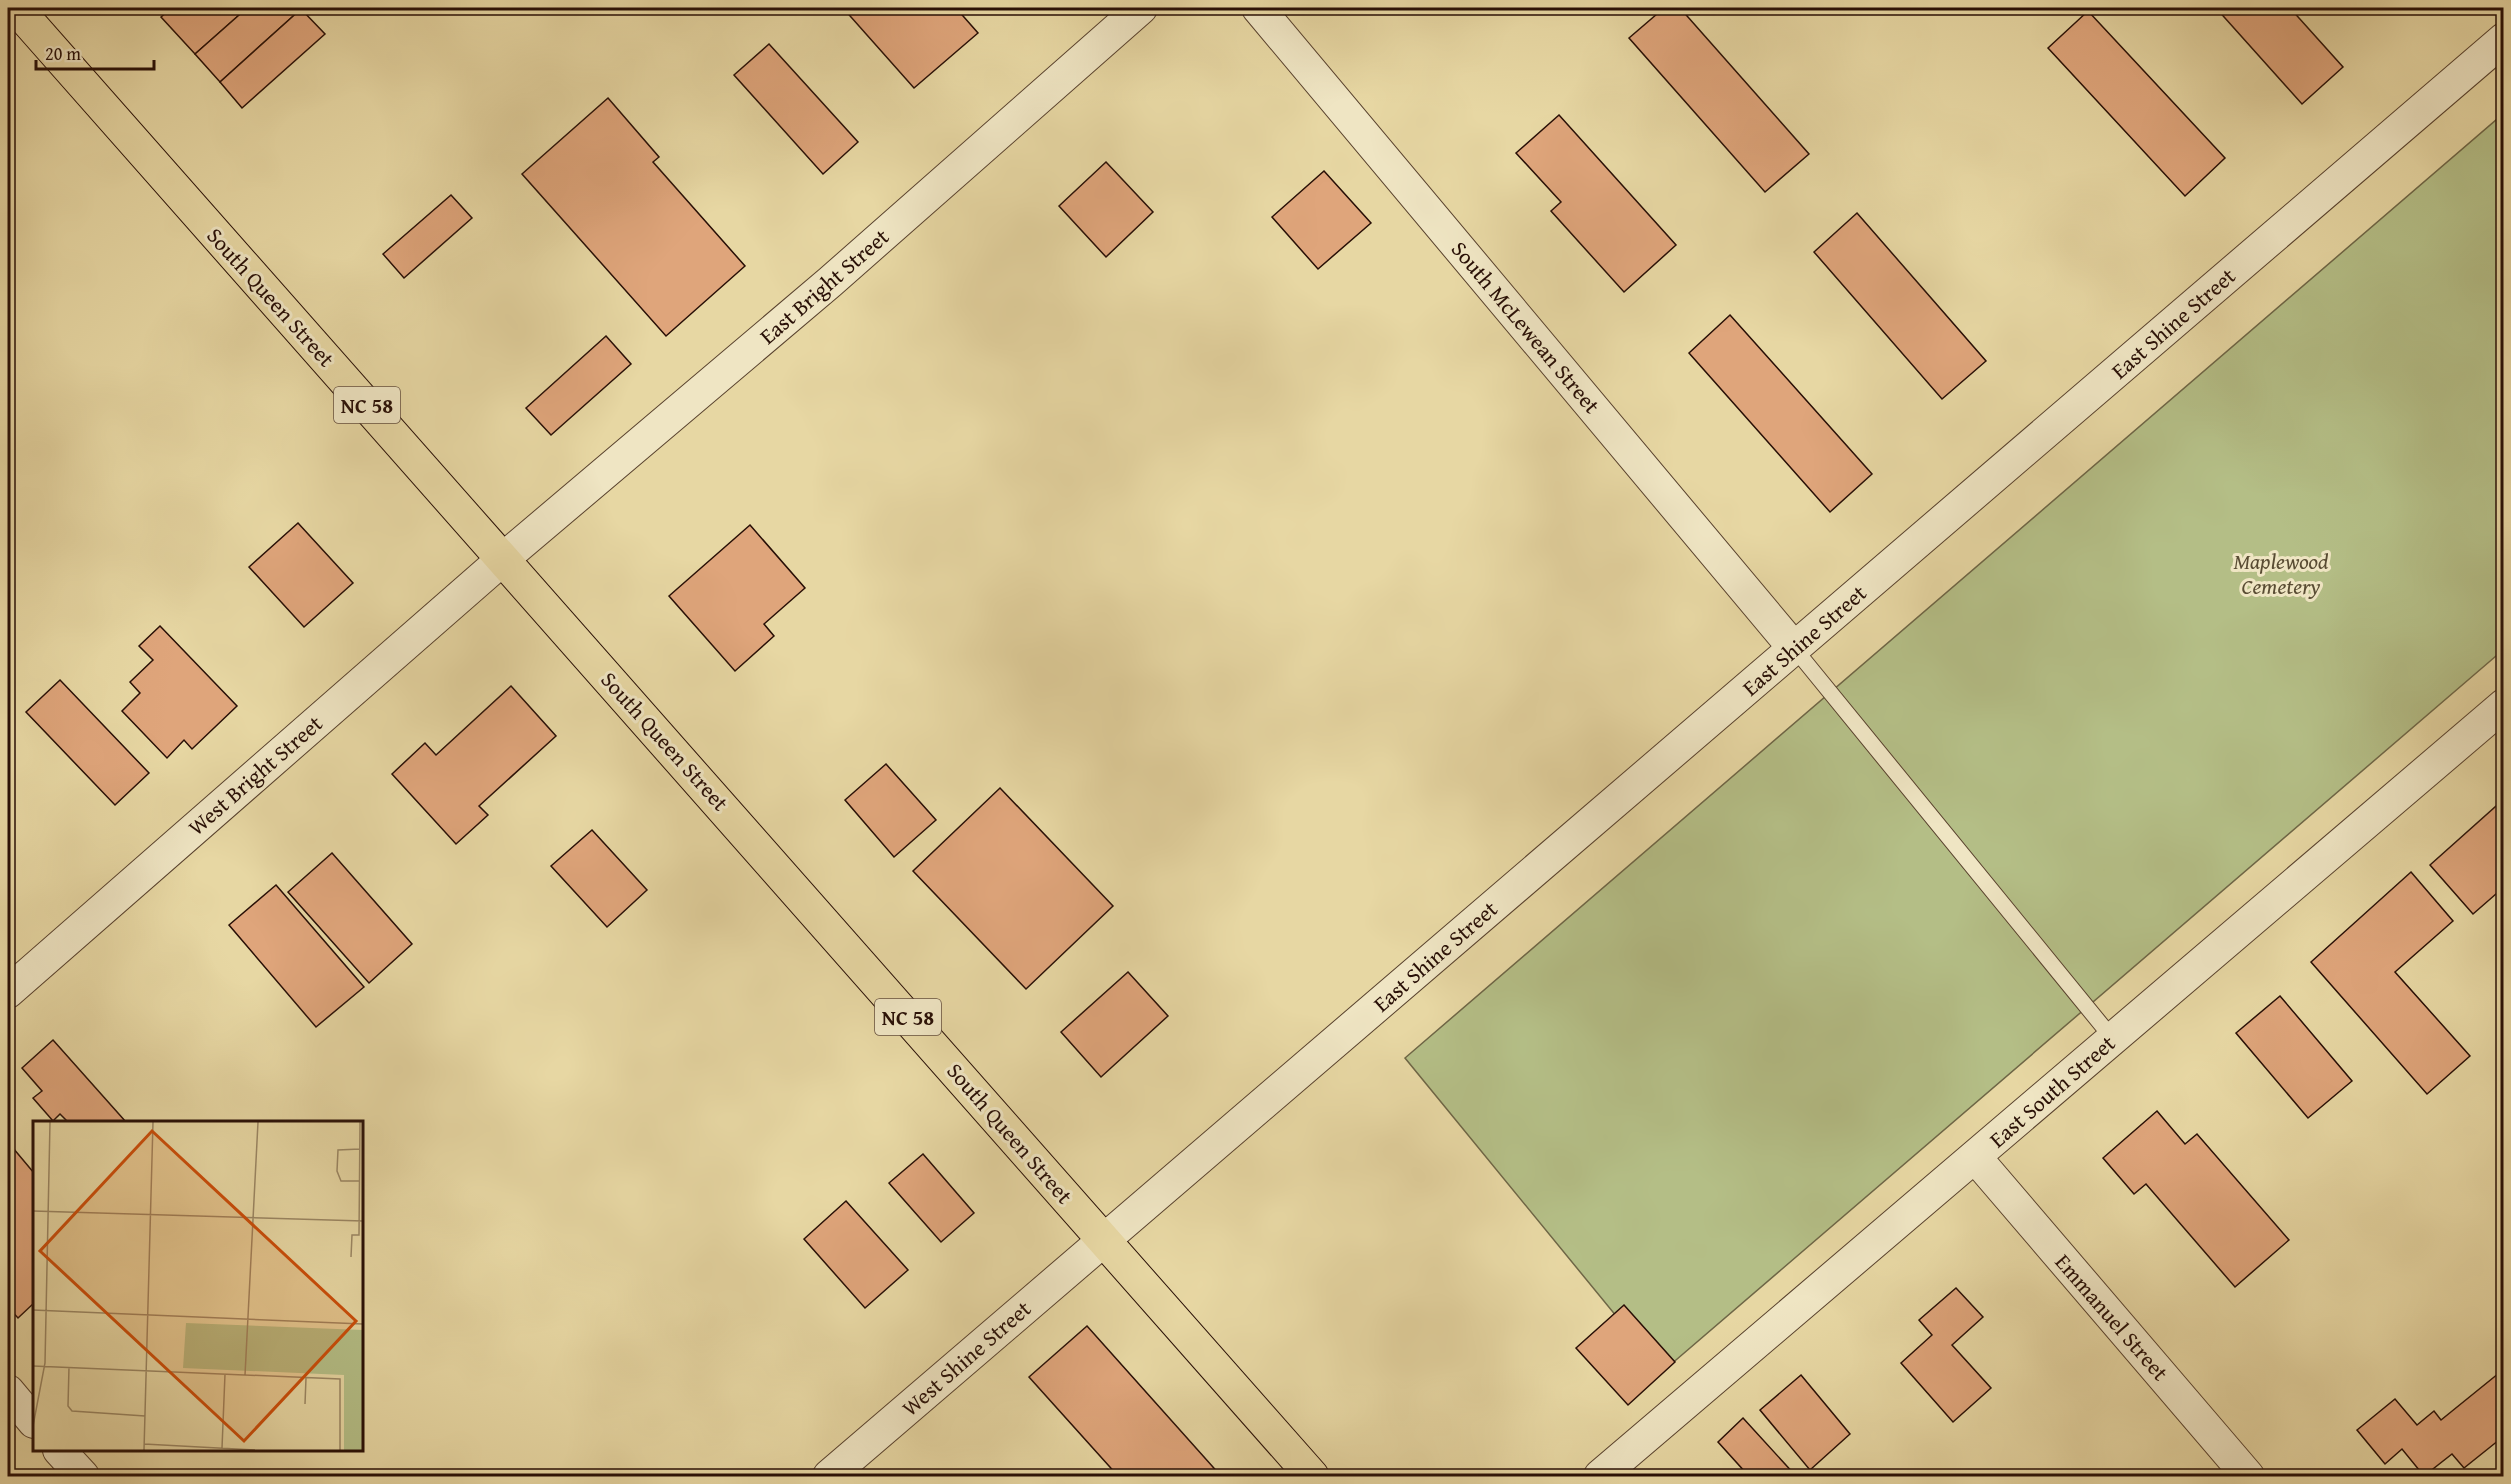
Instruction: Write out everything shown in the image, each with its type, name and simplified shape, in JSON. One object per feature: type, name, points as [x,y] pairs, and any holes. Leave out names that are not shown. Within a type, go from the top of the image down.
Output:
[{"type":"main road","name":"South Queen Street","points":[[16,8],[1312,1476]]},
{"type":"street","name":"East Bright Street","points":[[503,559],[830,282],[1141,8]]},
{"type":"street","name":"South McLewean Street","points":[[1258,8],[1794,648]]},
{"type":"street","name":"East Shine Street","points":[[1104,1240],[2504,39]]},
{"type":"street","name":"West Bright Street","points":[[8,992],[503,559]]},
{"type":"street","name":"East South Street","points":[[1600,1476],[2504,705]]},
{"type":"street","name":"Emmanuel Street","points":[[1975,1157],[2248,1476]]},
{"type":"street","name":"West Shine Street","points":[[829,1476],[1104,1240]]},
{"type":"street","points":[[8,1391],[33,1421]]},
{"type":"street","points":[[61,1451],[83,1476]]},
{"type":"lane","points":[[1794,648],[2113,1039]]},
{"type":"green space","name":"Maplewood Cemetery","points":[[2503,114],[2503,650],[1662,1372],[1405,1058]]},
{"type":"building","points":[[172,8],[247,8],[195,54],[161,17]]},
{"type":"building","points":[[247,8],[301,9],[220,82],[195,54]]},
{"type":"building","points":[[843,8],[956,8],[978,33],[914,88]]},
{"type":"building","points":[[1664,8],[1680,8],[1809,154],[1765,192],[1629,38]]},
{"type":"building","points":[[2216,8],[2290,8],[2343,67],[2302,104]]},
{"type":"building","points":[[301,9],[325,34],[242,108],[220,82]]},
{"type":"building","points":[[2088,11],[2225,158],[2185,196],[2048,48]]},
{"type":"building","points":[[769,44],[858,142],[823,174],[734,75]]},
{"type":"building","points":[[608,98],[659,157],[653,162],[745,266],[666,336],[522,174]]},
{"type":"building","points":[[1559,115],[1676,245],[1624,292],[1551,211],[1561,202],[1516,153]]},
{"type":"building","points":[[1106,162],[1153,212],[1106,257],[1059,206]]},
{"type":"building","points":[[1324,171],[1371,223],[1318,269],[1272,217]]},
{"type":"building","points":[[451,195],[472,218],[404,278],[383,254]]},
{"type":"building","points":[[1857,213],[1986,361],[1942,399],[1814,252]]},
{"type":"building","points":[[1730,315],[1872,474],[1830,512],[1689,353]]},
{"type":"building","points":[[606,336],[631,364],[551,435],[526,408]]},
{"type":"building","points":[[298,523],[353,583],[304,627],[249,567]]},
{"type":"building","points":[[750,525],[805,588],[764,624],[774,636],[735,671],[669,596]]},
{"type":"building","points":[[160,626],[237,706],[192,749],[184,740],[167,758],[122,711],[140,693],[130,682],[153,660],[139,646]]},
{"type":"building","points":[[60,680],[149,773],[115,805],[26,712]]},
{"type":"building","points":[[511,686],[556,736],[479,806],[488,815],[456,844],[392,774],[425,743],[436,755]]},
{"type":"building","points":[[886,764],[936,820],[894,857],[845,800]]},
{"type":"building","points":[[1000,788],[1113,906],[1026,989],[913,871]]},
{"type":"building","points":[[2504,799],[2504,887],[2473,914],[2430,865]]},
{"type":"building","points":[[592,830],[647,890],[607,927],[551,866]]},
{"type":"building","points":[[332,853],[412,944],[369,983],[288,892]]},
{"type":"building","points":[[2411,872],[2453,921],[2395,972],[2470,1056],[2427,1094],[2311,962]]},
{"type":"building","points":[[276,885],[364,987],[316,1027],[229,925]]},
{"type":"building","points":[[1128,972],[1168,1016],[1101,1077],[1061,1032]]},
{"type":"building","points":[[2280,996],[2352,1081],[2308,1118],[2236,1033]]},
{"type":"building","points":[[53,1040],[125,1121],[67,1121],[60,1114],[53,1121],[33,1098],[42,1091],[22,1068]]},
{"type":"building","points":[[2157,1111],[2185,1144],[2197,1134],[2289,1240],[2235,1287],[2146,1184],[2134,1194],[2103,1158]]},
{"type":"building","points":[[8,1142],[33,1172],[33,1304],[18,1318],[8,1307]]},
{"type":"building","points":[[923,1154],[974,1213],[941,1242],[889,1183]]},
{"type":"building","points":[[846,1201],[908,1270],[865,1308],[804,1239]]},
{"type":"building","points":[[1956,1288],[1983,1317],[1952,1345],[1991,1388],[1953,1422],[1901,1363],[1932,1335],[1919,1320]]},
{"type":"building","points":[[1624,1305],[1675,1362],[1628,1405],[1576,1348]]},
{"type":"building","points":[[1087,1326],[1221,1476],[1118,1476],[1029,1377]]},
{"type":"building","points":[[2504,1369],[2504,1436],[2464,1468],[2452,1454],[2424,1476],[2402,1449],[2385,1464],[2357,1430],[2395,1399],[2417,1425],[2434,1411],[2441,1420]]},
{"type":"building","points":[[1801,1375],[1850,1434],[1810,1470],[1760,1410]]},
{"type":"building","points":[[1743,1418],[1796,1476],[1742,1476],[1746,1473],[1718,1442]]}]
